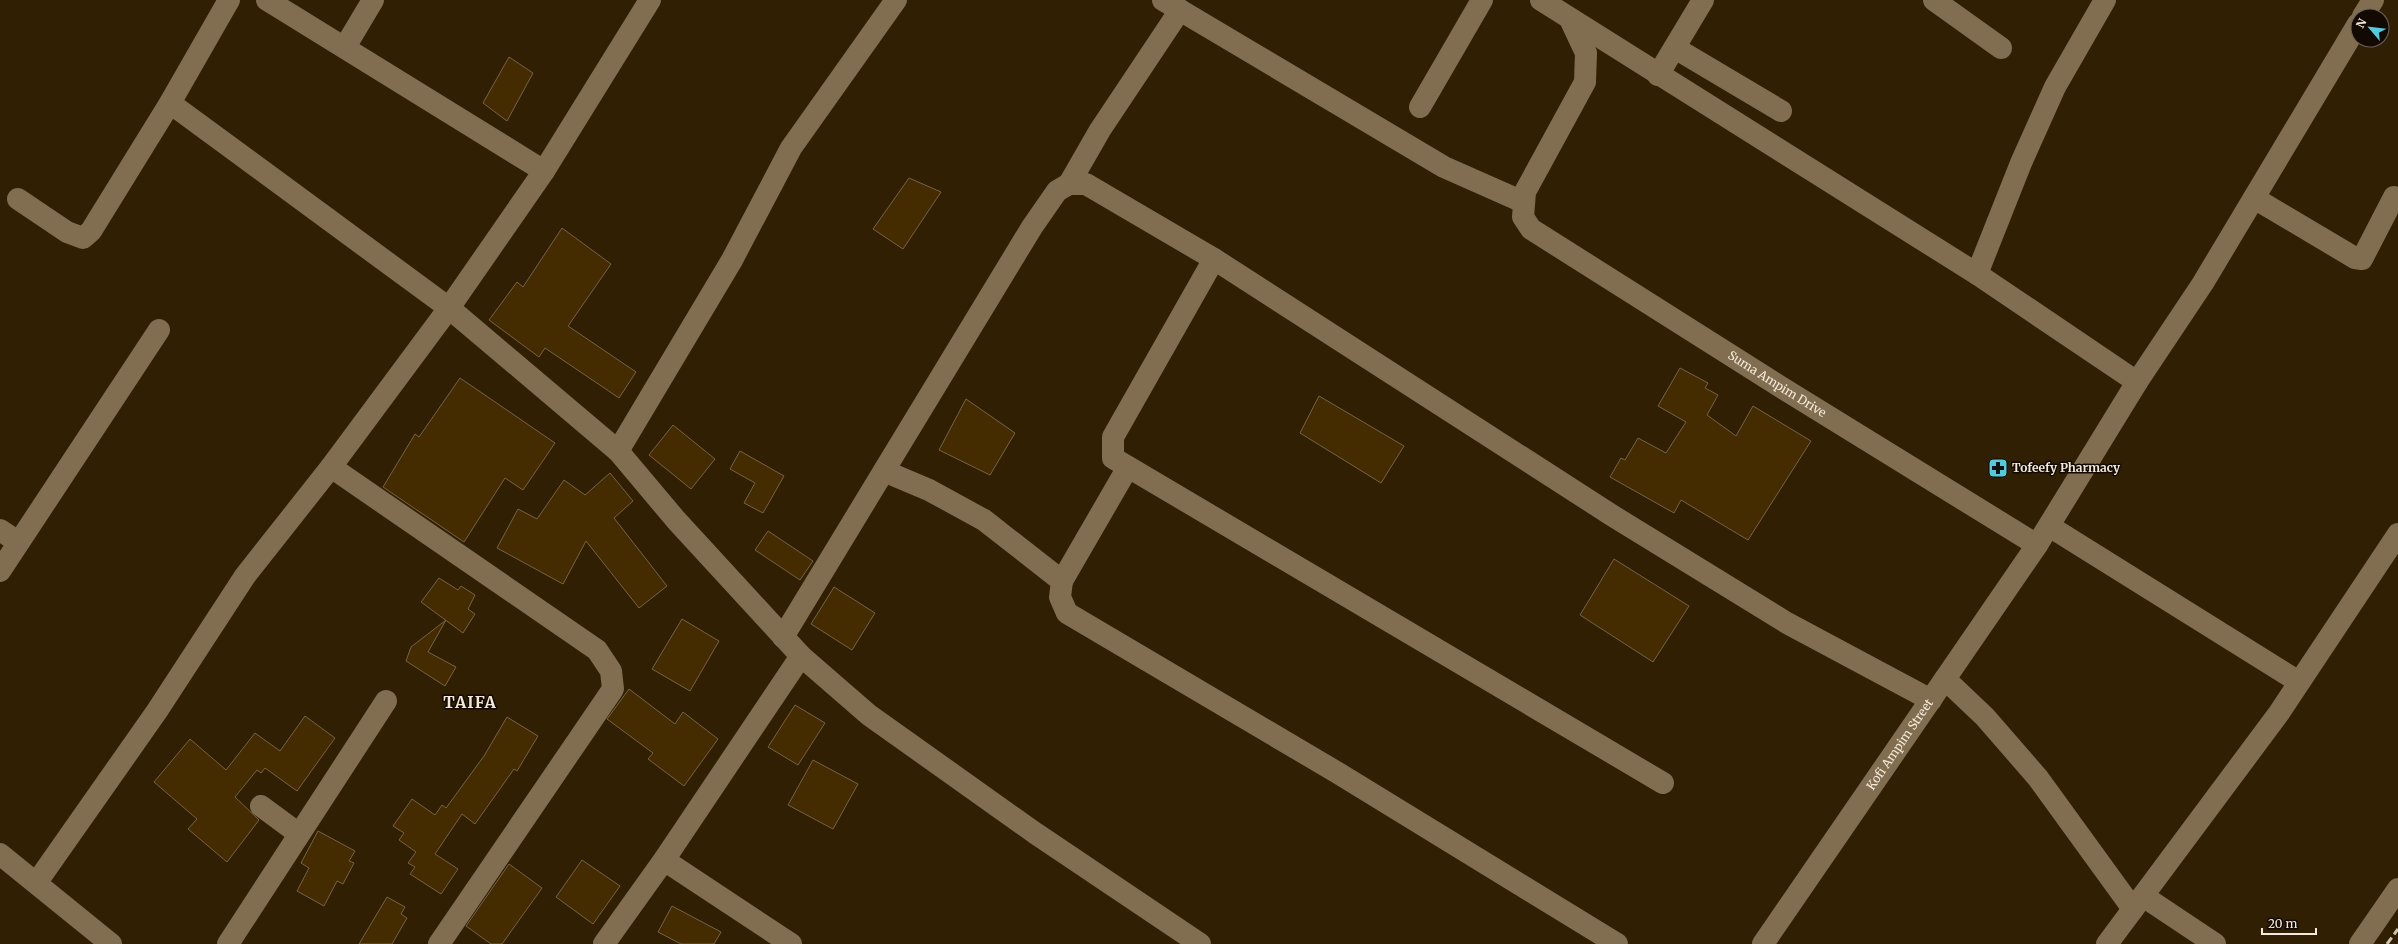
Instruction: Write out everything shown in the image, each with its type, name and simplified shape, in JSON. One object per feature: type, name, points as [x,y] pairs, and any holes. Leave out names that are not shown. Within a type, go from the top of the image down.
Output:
[{"type":"street","points":[[18,199],[67,232],[83,238],[91,231],[170,103],[229,0]]},
{"type":"street","points":[[266,0],[345,47],[544,171]]},
{"type":"street","points":[[345,47],[373,0]]},
{"type":"street","points":[[37,882],[157,711],[245,576],[331,466],[449,308],[544,171],[650,0]]},
{"type":"street","points":[[618,451],[732,260],[791,148],[896,0]]},
{"type":"street","points":[[1420,107],[1482,0]]},
{"type":"street","points":[[1540,0],[1571,21],[1978,274],[2137,382]]},
{"type":"street","points":[[1658,75],[1703,0]]},
{"type":"street","points":[[1934,0],[2001,48]]},
{"type":"street","points":[[1978,274],[2021,163],[2049,101],[2104,0]]},
{"type":"street","points":[[783,637],[1032,227],[1057,191],[1069,184],[1172,5],[1444,167],[1523,209],[1525,192],[1585,82],[1586,53],[1571,21]]},
{"type":"street","name":"Kofi Ampim Street","points":[[1763,944],[2037,545],[2137,382],[2203,283],[2350,37]]},
{"type":"street","points":[[1675,48],[1781,111]]},
{"type":"street","points":[[170,103],[449,308],[618,451],[676,520],[801,656],[869,715],[1035,833],[1200,944]]},
{"type":"street","points":[[1069,184],[1086,184],[1100,190],[1214,259],[1613,516],[1767,611],[1931,700]]},
{"type":"street","points":[[2254,198],[2355,258],[2362,259],[2394,197]]},
{"type":"street","name":"Suma Ampim Drive","points":[[1523,209],[1531,230],[1784,389],[2037,545]]},
{"type":"street","points":[[1214,259],[1113,437],[1113,458],[1663,784]]},
{"type":"street","points":[[0,571],[9,536],[159,330]]},
{"type":"street","points":[[331,466],[597,650],[612,671],[613,689],[443,942]]},
{"type":"street","points":[[1128,467],[1062,581],[1060,597],[1067,613],[1338,773],[1617,944]]},
{"type":"street","points":[[884,471],[929,490],[984,520],[1062,581]]},
{"type":"street","points":[[2049,526],[2299,682]]},
{"type":"street","points":[[2107,944],[2299,682],[2398,534]]},
{"type":"street","points":[[604,944],[664,860],[801,656]]},
{"type":"street","points":[[1945,679],[1985,717],[2038,778],[2138,902],[2215,944]]},
{"type":"street","points":[[228,944],[386,702]]},
{"type":"street","points":[[261,806],[299,834]]},
{"type":"street","points":[[664,860],[791,944]]},
{"type":"street","points":[[4,864],[37,882],[111,944]]},
{"type":"street","points":[[2360,944],[2398,889]]},
{"type":"building","points":[[509,57],[533,73],[507,121],[483,103]]},
{"type":"building","points":[[909,178],[941,192],[903,249],[873,229]]},
{"type":"building","points":[[562,228],[611,264],[568,326],[636,372],[619,398],[545,348],[539,357],[489,320],[517,282],[523,287]]},
{"type":"building","points":[[1680,368],[1708,383],[1705,388],[1718,395],[1707,415],[1736,436],[1753,406],[1811,441],[1748,540],[1681,500],[1674,513],[1610,477],[1621,458],[1625,460],[1638,438],[1666,453],[1686,422],[1658,406]]},
{"type":"building","points":[[460,378],[555,443],[523,490],[505,478],[464,542],[383,487],[415,434],[419,437]]},
{"type":"building","points":[[1319,396],[1404,446],[1381,483],[1300,433]]},
{"type":"building","points":[[966,399],[1015,433],[990,475],[939,450]]},
{"type":"building","points":[[673,425],[715,459],[691,489],[649,455]]},
{"type":"building","points":[[740,451],[784,476],[763,513],[744,503],[755,483],[730,469]]},
{"type":"building","points":[[610,473],[633,501],[614,518],[667,586],[639,608],[586,541],[563,584],[497,548],[518,509],[537,519],[564,480],[585,495]]},
{"type":"building","points":[[768,531],[813,561],[800,580],[755,550]]},
{"type":"building","points":[[1614,559],[1689,606],[1653,662],[1580,615]]},
{"type":"building","points":[[439,578],[458,590],[461,586],[475,595],[468,609],[475,614],[463,633],[421,602]]},
{"type":"building","points":[[834,587],[875,613],[852,650],[811,624]]},
{"type":"building","points":[[682,619],[719,641],[690,691],[652,669]]},
{"type":"building","points":[[446,620],[428,652],[456,667],[445,686],[406,661],[411,647]]},
{"type":"building","points":[[629,689],[675,724],[683,712],[718,739],[684,786],[648,759],[653,753],[607,719]]},
{"type":"building","points":[[795,705],[825,723],[798,765],[768,747]]},
{"type":"building","points":[[305,716],[335,738],[297,791],[265,768],[261,773],[257,770],[235,797],[259,820],[227,862],[188,829],[197,819],[154,782],[190,739],[226,770],[255,733],[280,751]]},
{"type":"building","points":[[507,717],[538,736],[517,771],[514,769],[475,824],[462,814],[435,854],[458,869],[441,894],[410,874],[415,867],[408,863],[416,852],[399,840],[404,833],[393,826],[412,799],[435,815],[442,805],[446,808],[484,756]]},
{"type":"building","points":[[813,760],[858,784],[833,829],[788,805]]},
{"type":"building","points":[[318,831],[355,851],[349,861],[354,863],[343,884],[337,881],[324,906],[297,891],[309,868],[301,863]]},
{"type":"building","points":[[582,860],[620,886],[593,924],[556,897]]},
{"type":"building","points":[[509,864],[542,888],[502,944],[491,944],[466,926]]},
{"type":"building","points":[[387,897],[405,907],[401,914],[407,918],[392,944],[359,944]]},
{"type":"building","points":[[672,906],[721,932],[714,944],[681,944],[658,932]]},
{"type":"railway","points":[[2387,944],[2398,929]]},
{"type":"place","name":"Tofeefy Pharmacy","points":[[1998,468]]},
{"type":"district","name":"TAIFA","points":[[470,702]]}]
